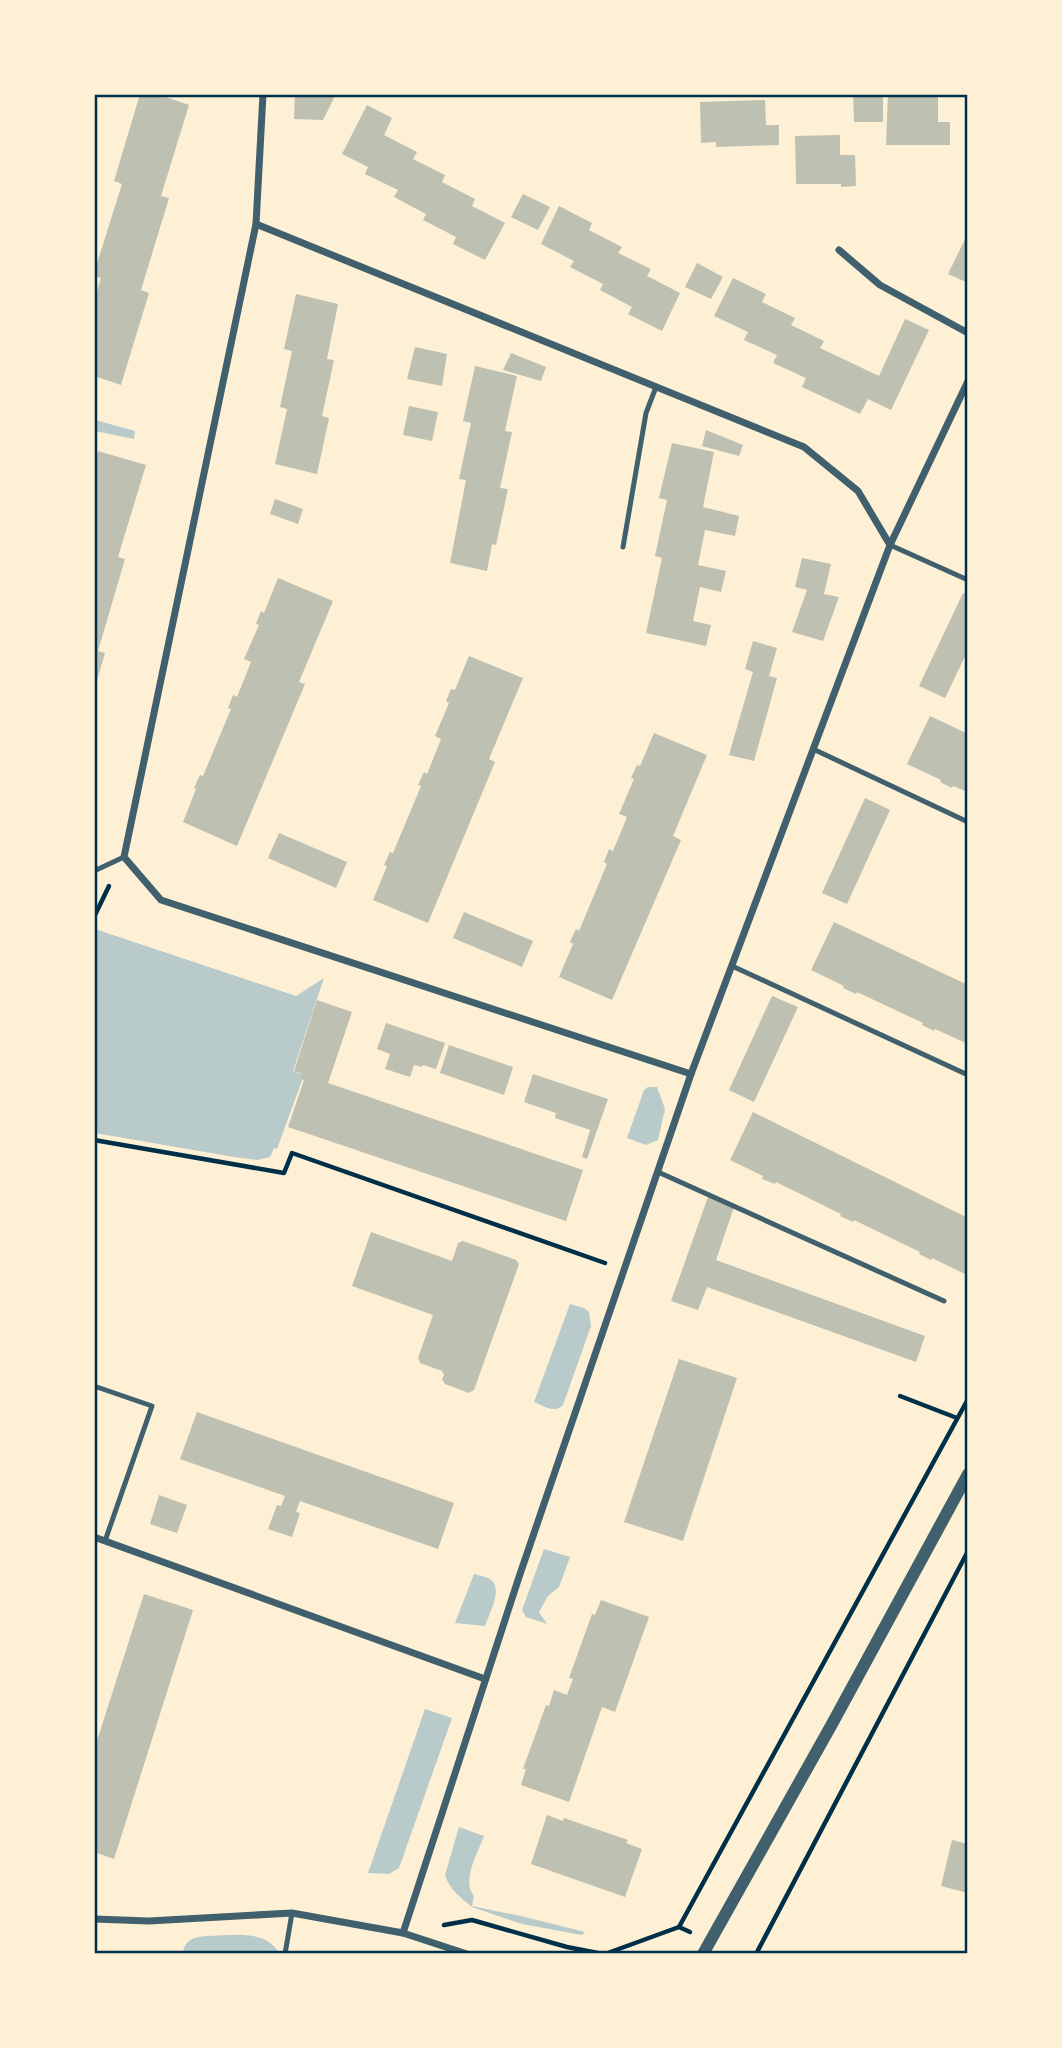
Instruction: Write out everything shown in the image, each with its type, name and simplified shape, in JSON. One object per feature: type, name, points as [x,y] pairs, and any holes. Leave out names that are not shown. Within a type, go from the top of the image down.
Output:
[{"type":"street","points":[[263,94],[256,224],[124,857],[160,900],[691,1074]]},
{"type":"street","points":[[256,224],[804,447],[858,491],[890,545]]},
{"type":"street","points":[[839,250],[880,285],[968,333]]},
{"type":"street","points":[[403,1933],[485,1679],[691,1074],[890,545],[968,381]]},
{"type":"street","points":[[703,1954],[968,1474]]},
{"type":"street","points":[[94,1537],[485,1679]]},
{"type":"street","points":[[94,1919],[149,1921],[292,1913],[403,1933],[467,1954]]},
{"type":"lane","points":[[623,547],[646,413],[656,387]]},
{"type":"lane","points":[[890,545],[968,580]]},
{"type":"lane","points":[[813,749],[968,822]]},
{"type":"lane","points":[[94,871],[124,857]]},
{"type":"lane","points":[[732,966],[968,1075]]},
{"type":"lane","points":[[658,1172],[944,1301]]},
{"type":"lane","points":[[94,1386],[152,1406],[105,1541]]},
{"type":"lane","points":[[285,1954],[292,1913]]},
{"type":"path","points":[[94,1140],[284,1173],[292,1153],[624,1270]]},
{"type":"path","points":[[900,1396],[957,1418]]},
{"type":"path","points":[[605,1954],[679,1927],[968,1399]]},
{"type":"path","points":[[756,1954],[968,1551]]},
{"type":"path","points":[[679,1927],[710,1941]]},
{"type":"shaded area","points":[[95,420],[135,431],[134,439],[95,431]]},
{"type":"shaded area","points":[[95,929],[296,996],[324,978],[293,1071],[304,1075],[277,1149],[274,1148],[270,1157],[258,1160],[234,1157],[95,1133]]},
{"type":"shaded area","points":[[657,1087],[665,1109],[658,1140],[646,1145],[627,1138],[644,1090]]},
{"type":"shaded area","points":[[570,1304],[589,1312],[591,1326],[563,1405],[553,1409],[534,1402]]},
{"type":"shaded area","points":[[544,1549],[570,1557],[559,1587],[548,1596],[539,1612],[547,1624],[526,1617],[522,1610]]},
{"type":"shaded area","points":[[474,1574],[490,1579],[496,1588],[485,1626],[455,1623]]},
{"type":"shaded area","points":[[425,1709],[452,1718],[399,1868],[389,1874],[368,1873]]},
{"type":"shaded area","points":[[459,1827],[484,1836],[470,1875],[470,1890],[474,1896],[472,1906],[585,1932],[582,1935],[522,1924],[472,1907],[452,1889],[445,1875]]},
{"type":"shaded area","points":[[206,1936],[256,1937],[273,1945],[279,1953],[183,1953],[190,1940]]},
{"type":"building","points":[[140,94],[157,94],[189,105],[161,196],[169,198],[141,290],[149,293],[121,385],[94,376],[94,301],[101,278],[94,276],[94,273],[122,184],[114,181]]},
{"type":"building","points":[[295,94],[336,94],[323,120],[294,119]]},
{"type":"building","points":[[853,94],[883,94],[883,122],[854,122]]},
{"type":"building","points":[[888,94],[938,94],[938,122],[950,122],[950,145],[886,145]]},
{"type":"building","points":[[765,100],[766,125],[779,125],[779,145],[716,147],[716,142],[701,143],[700,102]]},
{"type":"building","points":[[367,105],[392,118],[384,135],[417,152],[413,159],[445,175],[442,182],[475,199],[472,206],[505,223],[485,260],[453,244],[456,237],[423,220],[426,214],[394,197],[398,190],[365,174],[368,167],[342,154]]},
{"type":"building","points":[[840,135],[840,155],[855,155],[856,186],[796,184],[795,136]]},
{"type":"building","points":[[523,194],[550,207],[538,230],[511,217]]},
{"type":"building","points":[[559,206],[592,223],[589,230],[622,247],[618,253],[651,269],[647,276],[680,293],[662,331],[628,314],[632,307],[600,290],[603,284],[570,267],[574,261],[541,244]]},
{"type":"building","points":[[968,233],[968,283],[948,274]]},
{"type":"building","points":[[697,263],[723,277],[711,299],[685,287]]},
{"type":"building","points":[[733,278],[766,294],[762,302],[795,318],[791,325],[824,341],[820,348],[879,376],[905,319],[929,330],[891,410],[868,399],[860,414],[802,387],[806,378],[773,363],[777,355],[744,340],[748,332],[714,316]]},
{"type":"building","points":[[296,294],[338,304],[327,359],[334,360],[322,416],[329,418],[317,474],[275,464],[287,409],[280,407],[292,351],[284,349]]},
{"type":"building","points":[[415,347],[447,354],[442,386],[407,379]]},
{"type":"building","points":[[511,353],[546,367],[541,381],[503,370]]},
{"type":"building","points":[[475,366],[517,376],[505,431],[512,432],[500,488],[508,489],[496,545],[492,544],[487,571],[450,563],[466,480],[459,479],[471,423],[463,421]]},
{"type":"building","points":[[409,406],[438,412],[432,441],[403,435]]},
{"type":"building","points":[[706,430],[743,445],[739,456],[702,446]]},
{"type":"building","points":[[672,443],[714,452],[703,507],[739,516],[735,536],[705,530],[698,565],[726,571],[721,592],[700,587],[693,621],[711,625],[706,646],[646,633],[662,558],[655,556],[667,500],[659,498]]},
{"type":"building","points":[[98,451],[146,465],[118,557],[125,559],[98,651],[105,653],[95,687],[94,462]]},
{"type":"building","points":[[275,499],[303,509],[298,524],[270,514]]},
{"type":"building","points":[[802,558],[831,564],[824,594],[839,597],[823,641],[792,632],[807,590],[795,587]]},
{"type":"building","points":[[278,578],[333,601],[299,682],[305,684],[237,846],[183,822],[196,789],[194,788],[200,775],[203,776],[231,709],[228,708],[233,695],[237,697],[251,662],[244,659],[259,625],[256,624],[261,611],[264,613]]},
{"type":"building","points":[[963,593],[968,595],[968,650],[945,698],[919,686]]},
{"type":"building","points":[[753,641],[777,648],[769,676],[777,678],[754,761],[729,755],[753,672],[745,669]]},
{"type":"building","points":[[469,656],[523,678],[489,759],[495,762],[428,923],[373,900],[387,866],[384,865],[390,852],[393,853],[421,786],[418,785],[424,772],[427,774],[441,739],[435,736],[449,703],[446,701],[451,689],[455,690]]},
{"type":"building","points":[[930,716],[968,734],[968,792],[953,786],[952,788],[907,764]]},
{"type":"building","points":[[654,733],[707,755],[673,836],[681,840],[612,1000],[559,977],[573,944],[570,942],[576,929],[579,931],[607,864],[604,862],[609,849],[613,851],[627,817],[619,814],[634,779],[631,778],[637,765],[640,766]]},
{"type":"building","points":[[865,798],[890,810],[847,904],[822,893]]},
{"type":"building","points":[[279,833],[347,862],[336,888],[268,858]]},
{"type":"building","points":[[464,912],[533,941],[522,967],[453,938]]},
{"type":"building","points":[[834,922],[968,985],[968,1044],[935,1029],[934,1031],[922,1025],[923,1023],[843,988],[844,986],[811,970]]},
{"type":"building","points":[[772,996],[798,1007],[754,1102],[729,1090]]},
{"type":"building","points":[[317,1000],[352,1012],[328,1083],[583,1170],[566,1221],[288,1127],[304,1080],[300,1079],[302,1074],[294,1071]]},
{"type":"building","points":[[386,1023],[445,1043],[436,1069],[414,1065],[410,1077],[385,1069],[390,1054],[377,1049]]},
{"type":"building","points":[[449,1045],[513,1067],[504,1095],[440,1073]]},
{"type":"building","points":[[533,1074],[608,1099],[587,1159],[582,1157],[590,1130],[555,1118],[556,1113],[524,1102]]},
{"type":"building","points":[[753,1112],[968,1218],[968,1269],[965,1274],[932,1258],[931,1260],[854,1220],[853,1222],[840,1216],[841,1214],[776,1182],[775,1184],[762,1179],[763,1176],[730,1160]]},
{"type":"building","points":[[708,1197],[734,1207],[716,1260],[925,1336],[916,1362],[707,1287],[698,1310],[671,1301]]},
{"type":"building","points":[[371,1232],[452,1261],[458,1243],[463,1241],[516,1260],[519,1264],[474,1390],[469,1393],[445,1384],[442,1371],[420,1363],[418,1358],[433,1315],[352,1286]]},
{"type":"building","points":[[679,1359],[737,1378],[683,1541],[624,1522]]},
{"type":"building","points":[[197,1412],[454,1503],[438,1549],[300,1501],[296,1512],[300,1513],[292,1537],[268,1529],[277,1505],[281,1506],[285,1496],[180,1459]]},
{"type":"building","points":[[159,1495],[187,1505],[177,1533],[150,1524]]},
{"type":"building","points":[[144,1594],[193,1610],[114,1859],[94,1852],[94,1750]]},
{"type":"building","points":[[601,1600],[649,1617],[615,1712],[602,1707],[569,1802],[521,1785],[526,1769],[523,1769],[554,1690],[567,1695],[573,1679],[569,1678],[592,1614],[595,1615]]},
{"type":"building","points":[[547,1815],[563,1821],[564,1818],[628,1840],[626,1843],[642,1849],[625,1897],[531,1864]]},
{"type":"building","points":[[952,1840],[968,1844],[968,1893],[941,1886]]}]
